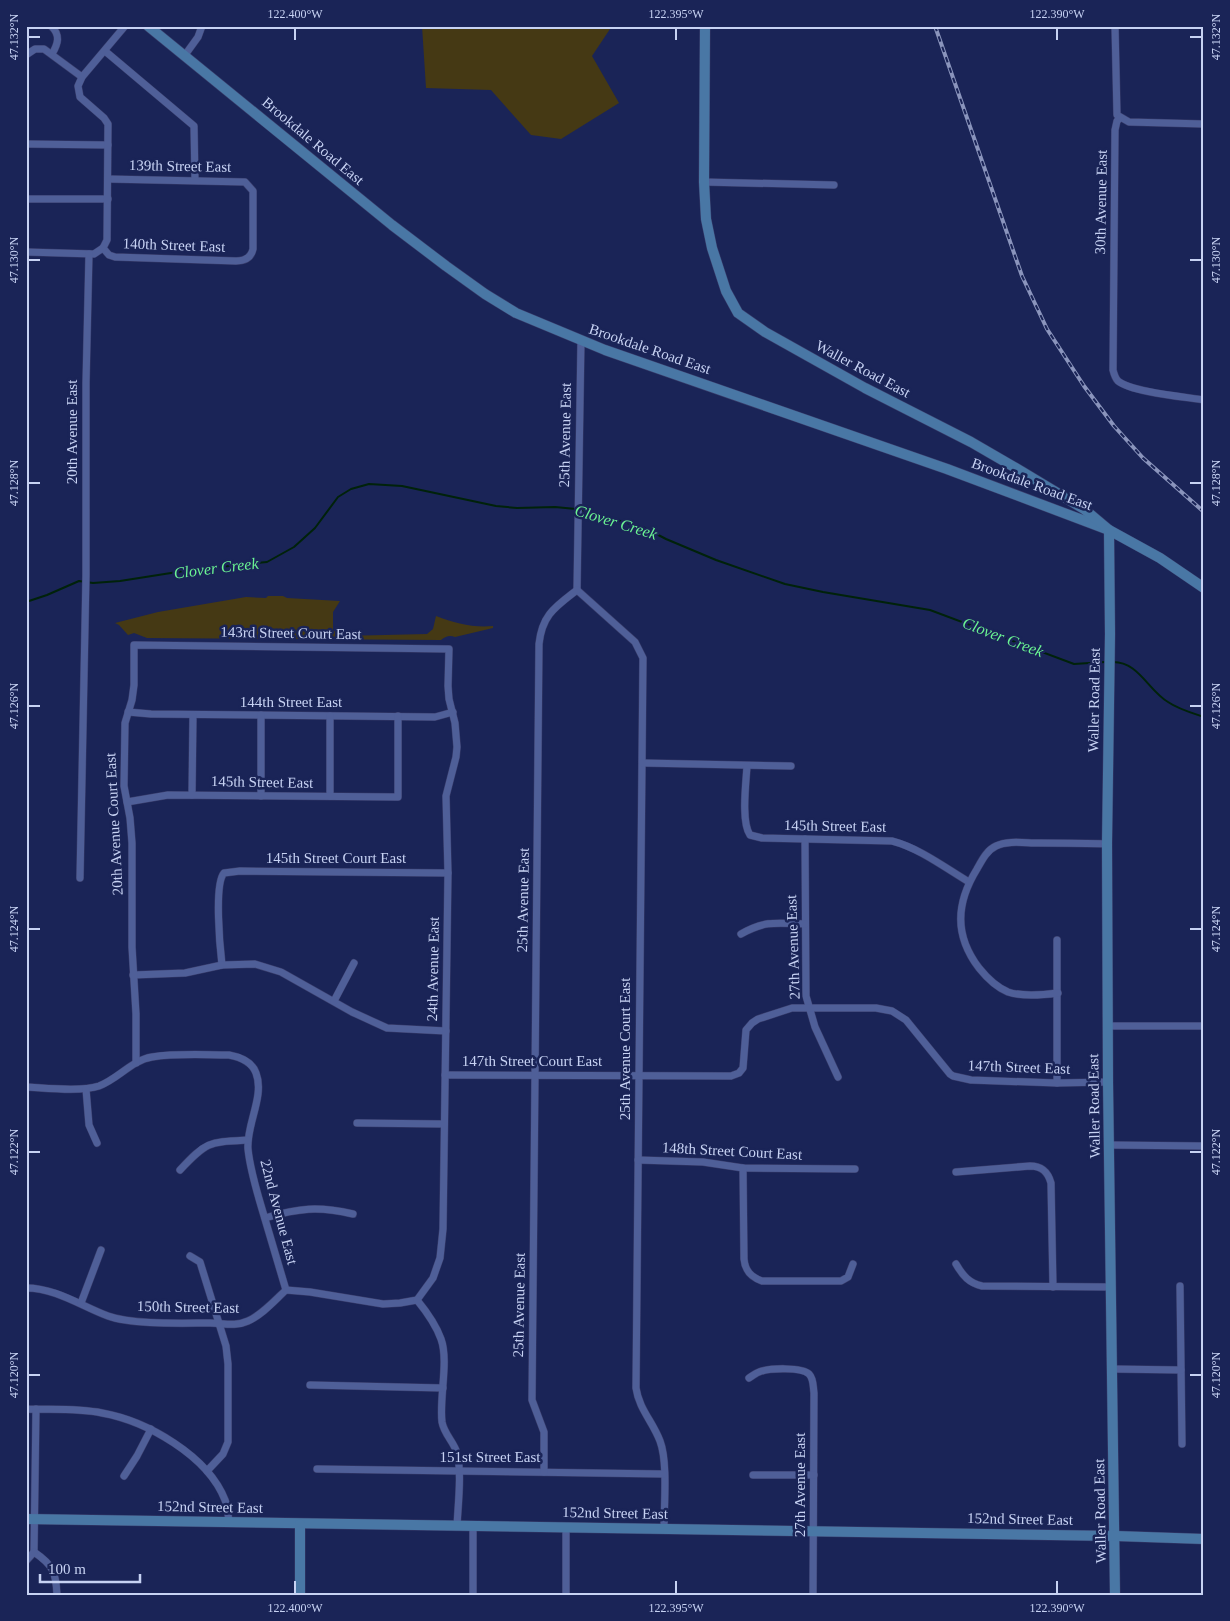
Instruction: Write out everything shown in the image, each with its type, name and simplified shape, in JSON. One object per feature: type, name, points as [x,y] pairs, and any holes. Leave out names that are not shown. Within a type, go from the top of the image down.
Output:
[{"type":"main road","name":"Brookdale Road East","points":[[148,26],[350,192],[446,266],[485,294],[516,313],[581,340],[947,469],[1110,530],[1160,558],[1204,588]]},
{"type":"main road","name":"Waller Road East","points":[[705,26],[704,182],[706,219],[712,248],[726,291],[735,308],[742,316],[765,332],[1021,471],[1084,509],[1110,530],[1107,844],[1108,1082],[1116,1595]]},
{"type":"main road","name":"152nd Street East","points":[[30,1519],[1116,1536],[1204,1539]]},
{"type":"main road","points":[[300,1524],[300,1595]]},
{"type":"street","points":[[51,26],[57,32],[58,40],[52,54]]},
{"type":"street","points":[[26,252],[89,254],[98,252],[103,248],[108,238],[107,121],[83,100],[79,94],[78,86],[82,77],[125,26]]},
{"type":"street","points":[[185,55],[198,37],[202,26]]},
{"type":"street","name":"30th Avenue East","points":[[1115,26],[1115,106],[1117,115],[1120,118],[1116,124],[1115,147],[1113,370],[1117,380],[1136,388],[1161,394],[1204,400]]},
{"type":"street","points":[[26,55],[39,48],[52,54],[82,77]]},
{"type":"street","points":[[105,51],[194,126],[195,180]]},
{"type":"street","points":[[1120,118],[1129,122],[1147,124],[1204,124]]},
{"type":"street","points":[[26,144],[108,145]]},
{"type":"street","name":"139th Street East","points":[[108,179],[241,181],[250,186],[253,191],[253,250],[247,259]]},
{"type":"street","points":[[704,182],[834,185]]},
{"type":"street","points":[[26,199],[108,199]]},
{"type":"street","name":"140th Street East","points":[[103,248],[109,255],[115,257],[236,261],[247,259]]},
{"type":"street","name":"20th Avenue East","points":[[80,878],[86,575],[86,383],[89,254]]},
{"type":"street","name":"25th Avenue East","points":[[544,1472],[546,1440],[532,1400],[539,644],[546,616],[576,590],[581,340]]},
{"type":"street","name":"25th Avenue Court East","points":[[576,590],[634,642],[641,653],[643,677],[643,763],[636,1388],[638,1401],[660,1442],[664,1456],[664,1529]]},
{"type":"street","name":"143rd Street Court East","points":[[134,644],[449,649]]},
{"type":"street","name":"20th Avenue Court East","points":[[134,644],[134,685],[125,723],[124,786],[132,843],[136,1063]]},
{"type":"street","name":"24th Avenue East","points":[[417,1300],[433,1278],[443,1239],[448,873],[446,796],[456,752],[457,734],[448,686],[449,649]]},
{"type":"street","name":"144th Street East","points":[[128,712],[193,715],[435,717],[453,712]]},
{"type":"street","points":[[192,795],[193,715]]},
{"type":"street","points":[[261,715],[261,796]]},
{"type":"street","points":[[330,716],[330,796]]},
{"type":"street","name":"145th Street East","points":[[127,802],[157,796],[192,795],[398,797],[398,716]]},
{"type":"street","points":[[643,763],[791,766]]},
{"type":"street","name":"145th Street East","points":[[746,766],[746,818],[747,830],[750,835],[762,838],[898,842],[971,879]]},
{"type":"street","name":"27th Avenue East","points":[[805,839],[805,979],[809,1007],[815,1028],[838,1077]]},
{"type":"street","points":[[1058,993],[1015,994],[1001,988],[981,971],[970,956],[962,935],[963,900],[971,879],[990,850],[1004,843],[1107,844]]},
{"type":"street","name":"145th Street Court East","points":[[222,964],[219,941],[219,883],[224,873],[240,871],[448,873]]},
{"type":"street","points":[[741,934],[755,926],[764,924],[804,924]]},
{"type":"street","points":[[1057,940],[1057,1083]]},
{"type":"street","points":[[334,1002],[354,963]]},
{"type":"street","points":[[133,975],[185,973],[222,964],[255,964],[281,972],[352,1012],[387,1028],[446,1031]]},
{"type":"street","name":"147th Street East","points":[[739,1073],[744,1064],[744,1037],[748,1026],[752,1023],[792,1008],[876,1008],[898,1014],[906,1020],[945,1069],[953,1076],[971,1080],[1057,1083],[1108,1082]]},
{"type":"street","points":[[1108,1026],[1204,1026]]},
{"type":"street","name":"22nd Avenue East","points":[[136,1063],[152,1057],[165,1056],[236,1056],[245,1060],[253,1068],[258,1081],[258,1092],[248,1140],[253,1177],[286,1290]]},
{"type":"street","points":[[26,1088],[86,1089],[105,1083],[125,1072],[136,1063]]},
{"type":"street","name":"147th Street Court East","points":[[445,1075],[731,1076],[739,1073]]},
{"type":"street","points":[[86,1089],[88,1125],[97,1143]]},
{"type":"street","points":[[357,1123],[444,1124]]},
{"type":"street","points":[[180,1170],[198,1150],[211,1143],[248,1140]]},
{"type":"street","points":[[1110,1145],[1204,1146]]},
{"type":"street","name":"148th Street Court East","points":[[638,1160],[703,1162],[743,1168],[855,1169]]},
{"type":"street","points":[[956,1172],[1030,1166],[1045,1170],[1052,1183],[1053,1287]]},
{"type":"street","points":[[743,1168],[744,1259],[751,1277],[762,1281],[840,1281],[848,1277],[853,1264]]},
{"type":"street","points":[[265,1218],[306,1208],[326,1209],[353,1214]]},
{"type":"street","points":[[80,1303],[101,1250]]},
{"type":"street","points":[[190,1256],[200,1262],[226,1346],[228,1364],[228,1442],[223,1454],[207,1471]]},
{"type":"street","points":[[956,1264],[965,1277],[974,1284],[982,1286],[1112,1287]]},
{"type":"street","points":[[1180,1286],[1182,1444]]},
{"type":"street","name":"150th Street East","points":[[26,1288],[50,1291],[109,1316],[124,1320],[219,1324],[248,1322],[286,1290]]},
{"type":"street","points":[[286,1290],[383,1304],[400,1304],[417,1300],[442,1341],[444,1353],[442,1420],[444,1429],[456,1449],[458,1471],[457,1526]]},
{"type":"street","points":[[1113,1368],[1181,1370]]},
{"type":"street","name":"27th Avenue East","points":[[749,1378],[760,1371],[769,1369],[800,1370],[810,1375],[814,1393],[813,1595]]},
{"type":"street","points":[[310,1385],[443,1388]]},
{"type":"street","points":[[26,1409],[78,1410],[101,1413],[130,1420],[151,1429],[175,1444],[207,1471],[224,1499],[229,1522]]},
{"type":"street","points":[[36,1409],[30,1519],[34,1552],[49,1564],[53,1570],[57,1595]]},
{"type":"street","points":[[124,1476],[151,1429]]},
{"type":"street","name":"151st Street East","points":[[317,1469],[664,1474]]},
{"type":"street","points":[[753,1475],[814,1475]]},
{"type":"street","points":[[473,1526],[473,1595]]},
{"type":"street","points":[[566,1528],[566,1595]]},
{"type":"street","points":[[26,1561],[34,1552]]},
{"type":"shaded area","points":[[422,26],[612,26],[592,56],[619,103],[561,139],[531,135],[491,90],[426,88]]},
{"type":"shaded area","points":[[268,596],[340,601],[333,612],[333,630],[342,636],[427,634],[433,629],[436,616],[464,624],[493,626],[493,628],[455,637],[448,636],[441,640],[147,638],[134,633],[128,635],[115,623],[158,612],[246,597],[266,598]]},
{"type":"waterway","name":"Clover Creek","points":[[26,602],[79,581],[93,583],[120,581],[190,570],[267,562],[294,547],[315,528],[338,497],[351,489],[369,484],[402,486],[496,506],[576,509]]},
{"type":"waterway","name":"Clover Creek","points":[[581,510],[645,528],[716,560],[785,584],[930,610],[1074,664],[1105,662]]},
{"type":"waterway","name":"Clover Creek","points":[[1112,662],[1129,666],[1161,697],[1185,711],[1204,717]]},
{"type":"railway","points":[[935,26],[1022,276],[1047,329],[1084,386],[1114,426],[1143,458],[1204,512]]}]
